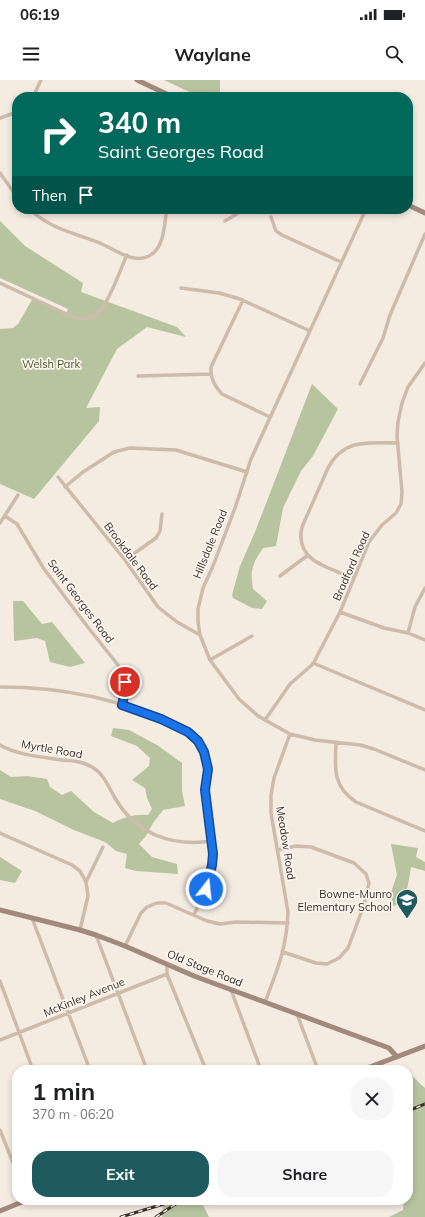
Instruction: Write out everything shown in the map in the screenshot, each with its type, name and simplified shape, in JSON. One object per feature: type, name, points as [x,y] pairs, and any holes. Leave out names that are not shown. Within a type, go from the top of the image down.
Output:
[{"type":"street","points":[[35,92],[41,80]]},
{"type":"street","points":[[137,80],[163,92]]},
{"type":"street","points":[[0,118],[12,114]]},
{"type":"street","points":[[0,173],[12,190]]},
{"type":"street","points":[[413,207],[425,213]]},
{"type":"street","points":[[35,214],[58,228],[127,255],[139,258],[148,256],[154,252],[160,244],[166,214]]},
{"type":"street","points":[[225,221],[237,214]]},
{"type":"street","name":"Hillsdale Road","points":[[364,214],[251,459],[213,566],[202,588],[198,608],[198,622],[200,634],[210,660],[239,699],[265,720],[290,734],[314,740],[349,742],[374,749],[425,770]]},
{"type":"street","points":[[271,217],[276,231],[282,235],[341,262]]},
{"type":"street","points":[[360,384],[383,338],[390,315],[425,234]]},
{"type":"street","points":[[0,283],[72,317],[78,319],[88,319],[97,314],[104,306],[127,255]]},
{"type":"street","points":[[181,288],[219,293],[243,300],[310,330]]},
{"type":"street","points":[[243,300],[211,367],[211,374],[216,387],[222,394],[270,417]]},
{"type":"street","name":"Bradford Road","points":[[265,720],[290,684],[313,663],[340,612],[373,536],[396,512],[401,504],[402,492],[398,422],[402,403],[408,387],[425,363]]},
{"type":"street","points":[[138,376],[211,374]]},
{"type":"street","points":[[354,578],[315,561],[308,555],[303,548],[301,539],[302,527],[328,468],[335,456],[344,449],[355,444],[398,442]]},
{"type":"street","points":[[65,487],[83,472],[114,452],[130,448],[176,450],[247,472]]},
{"type":"street","name":"Brookdale Road","points":[[58,477],[125,560],[158,607],[177,622],[200,634]]},
{"type":"street","points":[[0,523],[18,496]]},
{"type":"street","points":[[125,560],[156,538],[160,531],[162,514]]},
{"type":"street","name":"Saint Georges Road","points":[[5,516],[16,524],[44,569],[118,665],[125,682],[122,705]]},
{"type":"street","points":[[280,576],[308,555]]},
{"type":"street","points":[[408,633],[415,607],[425,588]]},
{"type":"street","points":[[340,612],[384,628],[408,633],[425,640]]},
{"type":"street","points":[[210,660],[252,636]]},
{"type":"street","points":[[313,663],[425,710]]},
{"type":"street","points":[[0,687],[21,687],[62,691],[86,695],[122,705],[178,727],[191,735],[200,744],[206,756],[207,764],[205,790],[213,854],[210,876],[206,889],[194,915]]},
{"type":"street","name":"Meadow Road","points":[[265,1002],[284,952],[288,923],[288,912],[271,812],[271,795],[274,778],[290,734]]},
{"type":"street","points":[[336,742],[336,776],[341,789],[349,797],[356,802],[425,831]]},
{"type":"street","name":"Myrtle Road","points":[[0,745],[8,750],[17,752],[79,761],[88,764],[102,776],[122,809],[144,830],[176,842],[191,843],[212,841]]},
{"type":"street","points":[[0,833],[72,865],[80,872],[86,882],[88,896],[80,930]]},
{"type":"street","points":[[278,850],[296,846],[311,847],[354,863],[366,874],[369,883],[364,905],[348,948],[339,958],[327,964],[316,963],[284,952]]},
{"type":"street","points":[[86,882],[103,848]]},
{"type":"street","points":[[125,946],[141,913],[147,907],[156,903],[166,903],[207,921],[220,924],[236,922],[288,923]]},
{"type":"street","name":"Old Stage Road","points":[[0,910],[96,935],[231,990],[389,1048],[396,1057]]},
{"type":"street","points":[[32,918],[88,1065]]},
{"type":"street","points":[[96,935],[146,1065]]},
{"type":"street","points":[[167,964],[167,974],[204,1065]]},
{"type":"street","name":"McKinley Avenue","points":[[0,1040],[167,974]]},
{"type":"street","points":[[0,981],[31,1065]]},
{"type":"street","points":[[231,990],[259,1065]]},
{"type":"street","points":[[297,1014],[316,1065]]},
{"type":"street","points":[[375,1065],[425,1046]]},
{"type":"street","points":[[0,1130],[12,1160]]},
{"type":"street","points":[[0,1210],[13,1205]]},
{"type":"green space","points":[[164,80],[220,80],[220,92],[189,92]]},
{"type":"green space","name":"Welsh Park","points":[[0,221],[25,246],[83,283],[81,292],[177,327],[186,337],[147,327],[117,349],[86,408],[100,407],[99,421],[34,499],[0,484],[0,329],[13,328],[18,324],[33,298],[66,314],[68,309],[0,278]]},
{"type":"green space","points":[[312,384],[338,409],[313,456],[301,471],[283,508],[276,546],[263,548],[256,558],[252,572],[253,589],[267,601],[262,609],[252,608],[233,598],[232,595],[240,566],[255,532]]},
{"type":"green space","points":[[13,601],[23,601],[42,624],[52,622],[85,663],[70,667],[50,662],[45,641],[37,638],[14,641]]},
{"type":"green space","points":[[113,728],[129,730],[157,745],[182,763],[182,791],[185,806],[163,810],[139,844],[152,857],[177,864],[178,874],[136,871],[125,868],[127,854],[116,851],[105,842],[74,830],[35,811],[0,799],[0,770],[11,777],[27,776],[47,779],[50,787],[62,795],[71,791],[94,812],[113,823],[130,816],[148,815],[152,809],[147,798],[145,788],[132,780],[149,766],[150,758],[137,746],[111,736]]},
{"type":"green space","points":[[391,844],[418,848],[416,857],[425,862],[425,871],[411,867],[405,902],[393,906],[391,892],[397,875]]},
{"type":"green space","points":[[0,857],[22,871],[15,883],[0,880]]},
{"type":"green space","points":[[413,1077],[425,1088],[425,1217],[389,1217],[403,1210],[404,1205],[413,1205]]},
{"type":"green space","points":[[163,1205],[203,1205],[209,1217],[162,1217]]},
{"type":"railway","points":[[413,1109],[425,1104]]},
{"type":"railway","points":[[121,1217],[161,1205]]},
{"type":"railway","points":[[156,1217],[174,1205]]},
{"type":"place","name":"Bowne-Munro Elementary School","points":[[407,920]]},
{"type":"route","points":[[125,682],[124,700],[122,705],[137,709],[188,732],[198,741],[204,752],[208,769],[205,790],[206,807],[213,854],[210,876],[206,889]]}]
